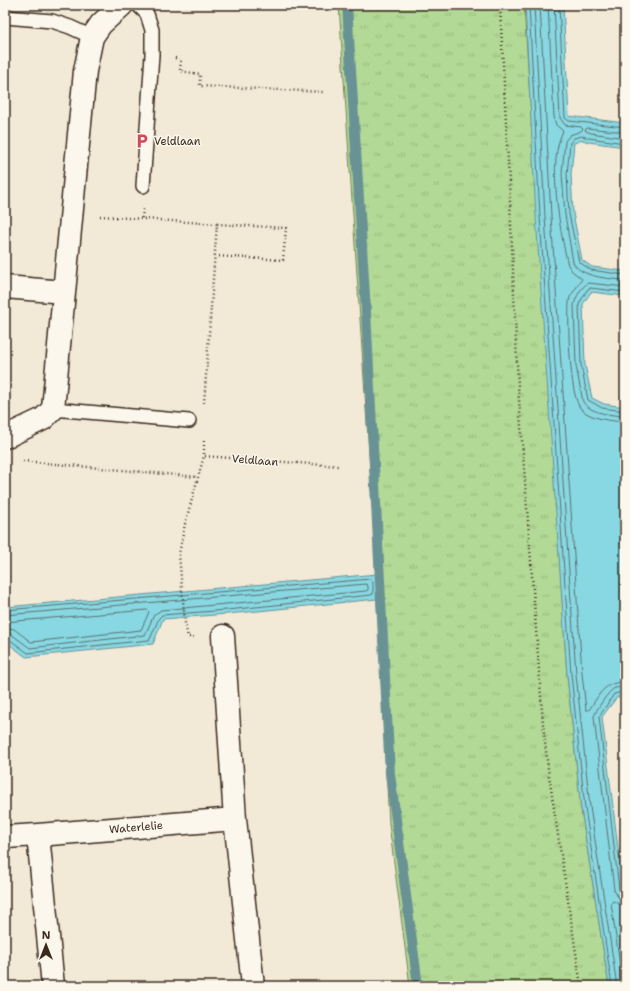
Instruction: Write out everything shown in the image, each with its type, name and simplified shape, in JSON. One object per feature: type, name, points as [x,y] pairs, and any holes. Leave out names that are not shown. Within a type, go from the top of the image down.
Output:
[{"type":"street","points":[[5,437],[43,419],[53,409],[85,71],[92,37],[101,24],[122,5]]},
{"type":"street","points":[[5,287],[64,292]]},
{"type":"street","points":[[223,636],[235,819],[253,986]]},
{"type":"street","name":"Waterlelie","points":[[5,837],[235,819]]},
{"type":"street","points":[[38,835],[53,986]]},
{"type":"lane","points":[[138,5],[147,14],[152,30],[152,55],[143,186]]},
{"type":"lane","points":[[5,17],[52,21],[92,37]]},
{"type":"lane","points":[[53,409],[189,421]]},
{"type":"path","points":[[500,5],[518,386],[544,724],[548,769],[581,986]]},
{"type":"path","points":[[152,55],[182,59],[180,71],[200,74],[200,86],[323,92]]},
{"type":"path","points":[[72,214],[286,228],[283,260],[215,256]]},
{"type":"path","points":[[185,623],[179,554],[185,524],[204,456],[203,422],[217,224]]},
{"type":"path","points":[[189,421],[203,422]]},
{"type":"path","name":"Veldlaan","points":[[204,456],[338,466]]},
{"type":"path","points":[[16,460],[198,477]]},
{"type":"green space","points":[[339,5],[524,5],[567,675],[581,809],[609,986],[410,986],[389,824],[377,574]]},
{"type":"water","points":[[525,5],[563,5],[569,116],[625,123],[625,147],[583,140],[574,143],[571,174],[573,213],[582,260],[592,267],[625,271],[625,296],[591,292],[583,304],[585,365],[592,398],[604,404],[625,407],[625,698],[617,697],[602,717],[625,905],[625,986],[609,986],[581,809],[567,675],[536,217]]},
{"type":"water","points":[[377,574],[377,599],[163,619],[153,644],[26,657],[5,641],[5,607]]},
{"type":"waterway","points":[[347,5],[366,311],[390,774],[418,986]]},
{"type":"place","name":"Veldlaan","points":[[142,141]]}]
